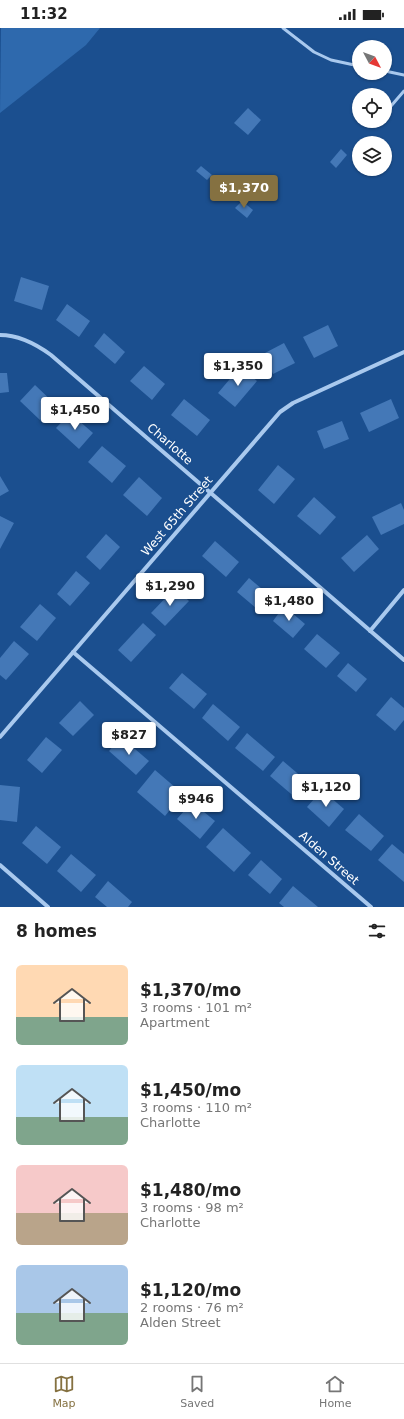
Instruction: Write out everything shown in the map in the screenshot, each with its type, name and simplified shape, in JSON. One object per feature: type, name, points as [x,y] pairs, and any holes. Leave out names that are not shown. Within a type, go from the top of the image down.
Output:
[{"type":"street","name":"Charlotte","points":[[1,335],[20,338],[40,347],[51,355],[404,660]]},
{"type":"street","name":"West 65th Street","points":[[0,737],[280,412],[293,403],[404,352]]},
{"type":"street","points":[[370,631],[404,590]]},
{"type":"street","name":"Alden Street","points":[[73,652],[371,907]]},
{"type":"street","points":[[0,865],[48,907]]},
{"type":"lane","points":[[283,28],[314,52],[331,60],[352,64]]},
{"type":"lane","points":[[392,72],[404,75]]},
{"type":"lane","points":[[392,105],[404,91]]},
{"type":"shaded area","points":[[1,28],[100,28],[86,45],[0,113]]},
{"type":"building","points":[[248,108],[261,120],[248,135],[234,123]]},
{"type":"building","points":[[341,149],[347,155],[336,168],[330,162]]},
{"type":"building","points":[[201,166],[212,175],[207,180],[196,171]]},
{"type":"building","points":[[242,201],[253,210],[247,218],[235,208]]},
{"type":"building","points":[[21,277],[49,286],[42,310],[14,301]]},
{"type":"building","points":[[67,304],[90,321],[79,337],[56,320]]},
{"type":"building","points":[[328,325],[338,346],[314,358],[303,337]]},
{"type":"building","points":[[104,333],[125,352],[115,364],[94,346]]},
{"type":"building","points":[[284,343],[295,363],[273,374],[263,354]]},
{"type":"building","points":[[144,366],[165,384],[152,400],[130,381]]},
{"type":"building","points":[[240,367],[257,381],[235,407],[218,393]]},
{"type":"building","points":[[0,373],[7,373],[9,392],[0,393]]},
{"type":"building","points":[[35,385],[57,406],[41,421],[20,401]]},
{"type":"building","points":[[184,399],[210,420],[197,436],[171,415]]},
{"type":"building","points":[[391,399],[399,418],[369,432],[360,413]]},
{"type":"building","points":[[70,413],[93,433],[79,449],[56,428]]},
{"type":"building","points":[[342,421],[349,439],[324,449],[317,431]]},
{"type":"building","points":[[102,446],[126,466],[112,483],[88,462]]},
{"type":"building","points":[[278,465],[295,479],[274,504],[258,490]]},
{"type":"building","points":[[0,476],[9,491],[0,496]]},
{"type":"building","points":[[139,477],[162,498],[147,516],[123,495]]},
{"type":"building","points":[[314,497],[336,517],[320,535],[297,516]]},
{"type":"building","points":[[401,503],[404,510],[404,524],[381,535],[372,517]]},
{"type":"building","points":[[0,516],[14,523],[0,549]]},
{"type":"building","points":[[106,534],[120,547],[100,570],[86,557]]},
{"type":"building","points":[[367,535],[379,549],[354,572],[341,558]]},
{"type":"building","points":[[215,541],[239,562],[226,577],[202,556]]},
{"type":"building","points":[[76,571],[90,583],[70,606],[57,594]]},
{"type":"building","points":[[249,578],[268,594],[256,608],[237,592]]},
{"type":"building","points":[[175,588],[189,601],[165,626],[151,613]]},
{"type":"building","points":[[40,604],[56,618],[37,641],[20,627]]},
{"type":"building","points":[[284,606],[305,624],[293,638],[273,621]]},
{"type":"building","points":[[143,623],[156,635],[131,662],[118,650]]},
{"type":"building","points":[[317,634],[340,653],[326,668],[304,649]]},
{"type":"building","points":[[14,641],[29,654],[6,680],[0,675],[0,658]]},
{"type":"building","points":[[348,663],[367,679],[356,692],[337,676]]},
{"type":"building","points":[[182,673],[207,694],[194,709],[169,688]]},
{"type":"building","points":[[391,697],[404,708],[404,720],[395,731],[376,715]]},
{"type":"building","points":[[80,701],[94,715],[73,736],[59,723]]},
{"type":"building","points":[[213,704],[240,727],[228,741],[202,718]]},
{"type":"building","points":[[247,733],[275,757],[263,771],[235,748]]},
{"type":"building","points":[[46,737],[62,750],[42,773],[27,760]]},
{"type":"building","points":[[121,737],[149,761],[136,775],[109,751]]},
{"type":"building","points":[[283,761],[310,784],[297,799],[270,776]]},
{"type":"building","points":[[155,770],[183,794],[165,816],[137,792]]},
{"type":"building","points":[[0,785],[20,787],[17,822],[0,820]]},
{"type":"building","points":[[322,790],[344,809],[329,827],[307,807]]},
{"type":"building","points":[[192,802],[215,821],[200,839],[177,819]]},
{"type":"building","points":[[359,814],[384,836],[371,851],[345,830]]},
{"type":"building","points":[[36,826],[61,847],[47,864],[22,843]]},
{"type":"building","points":[[223,828],[251,853],[234,872],[206,847]]},
{"type":"building","points":[[392,844],[404,854],[404,882],[378,860]]},
{"type":"building","points":[[71,854],[96,875],[81,892],[57,871]]},
{"type":"building","points":[[261,860],[282,879],[270,894],[248,875]]},
{"type":"building","points":[[108,881],[132,902],[128,907],[107,907],[95,897]]},
{"type":"building","points":[[293,886],[318,907],[284,907],[279,903]]}]
